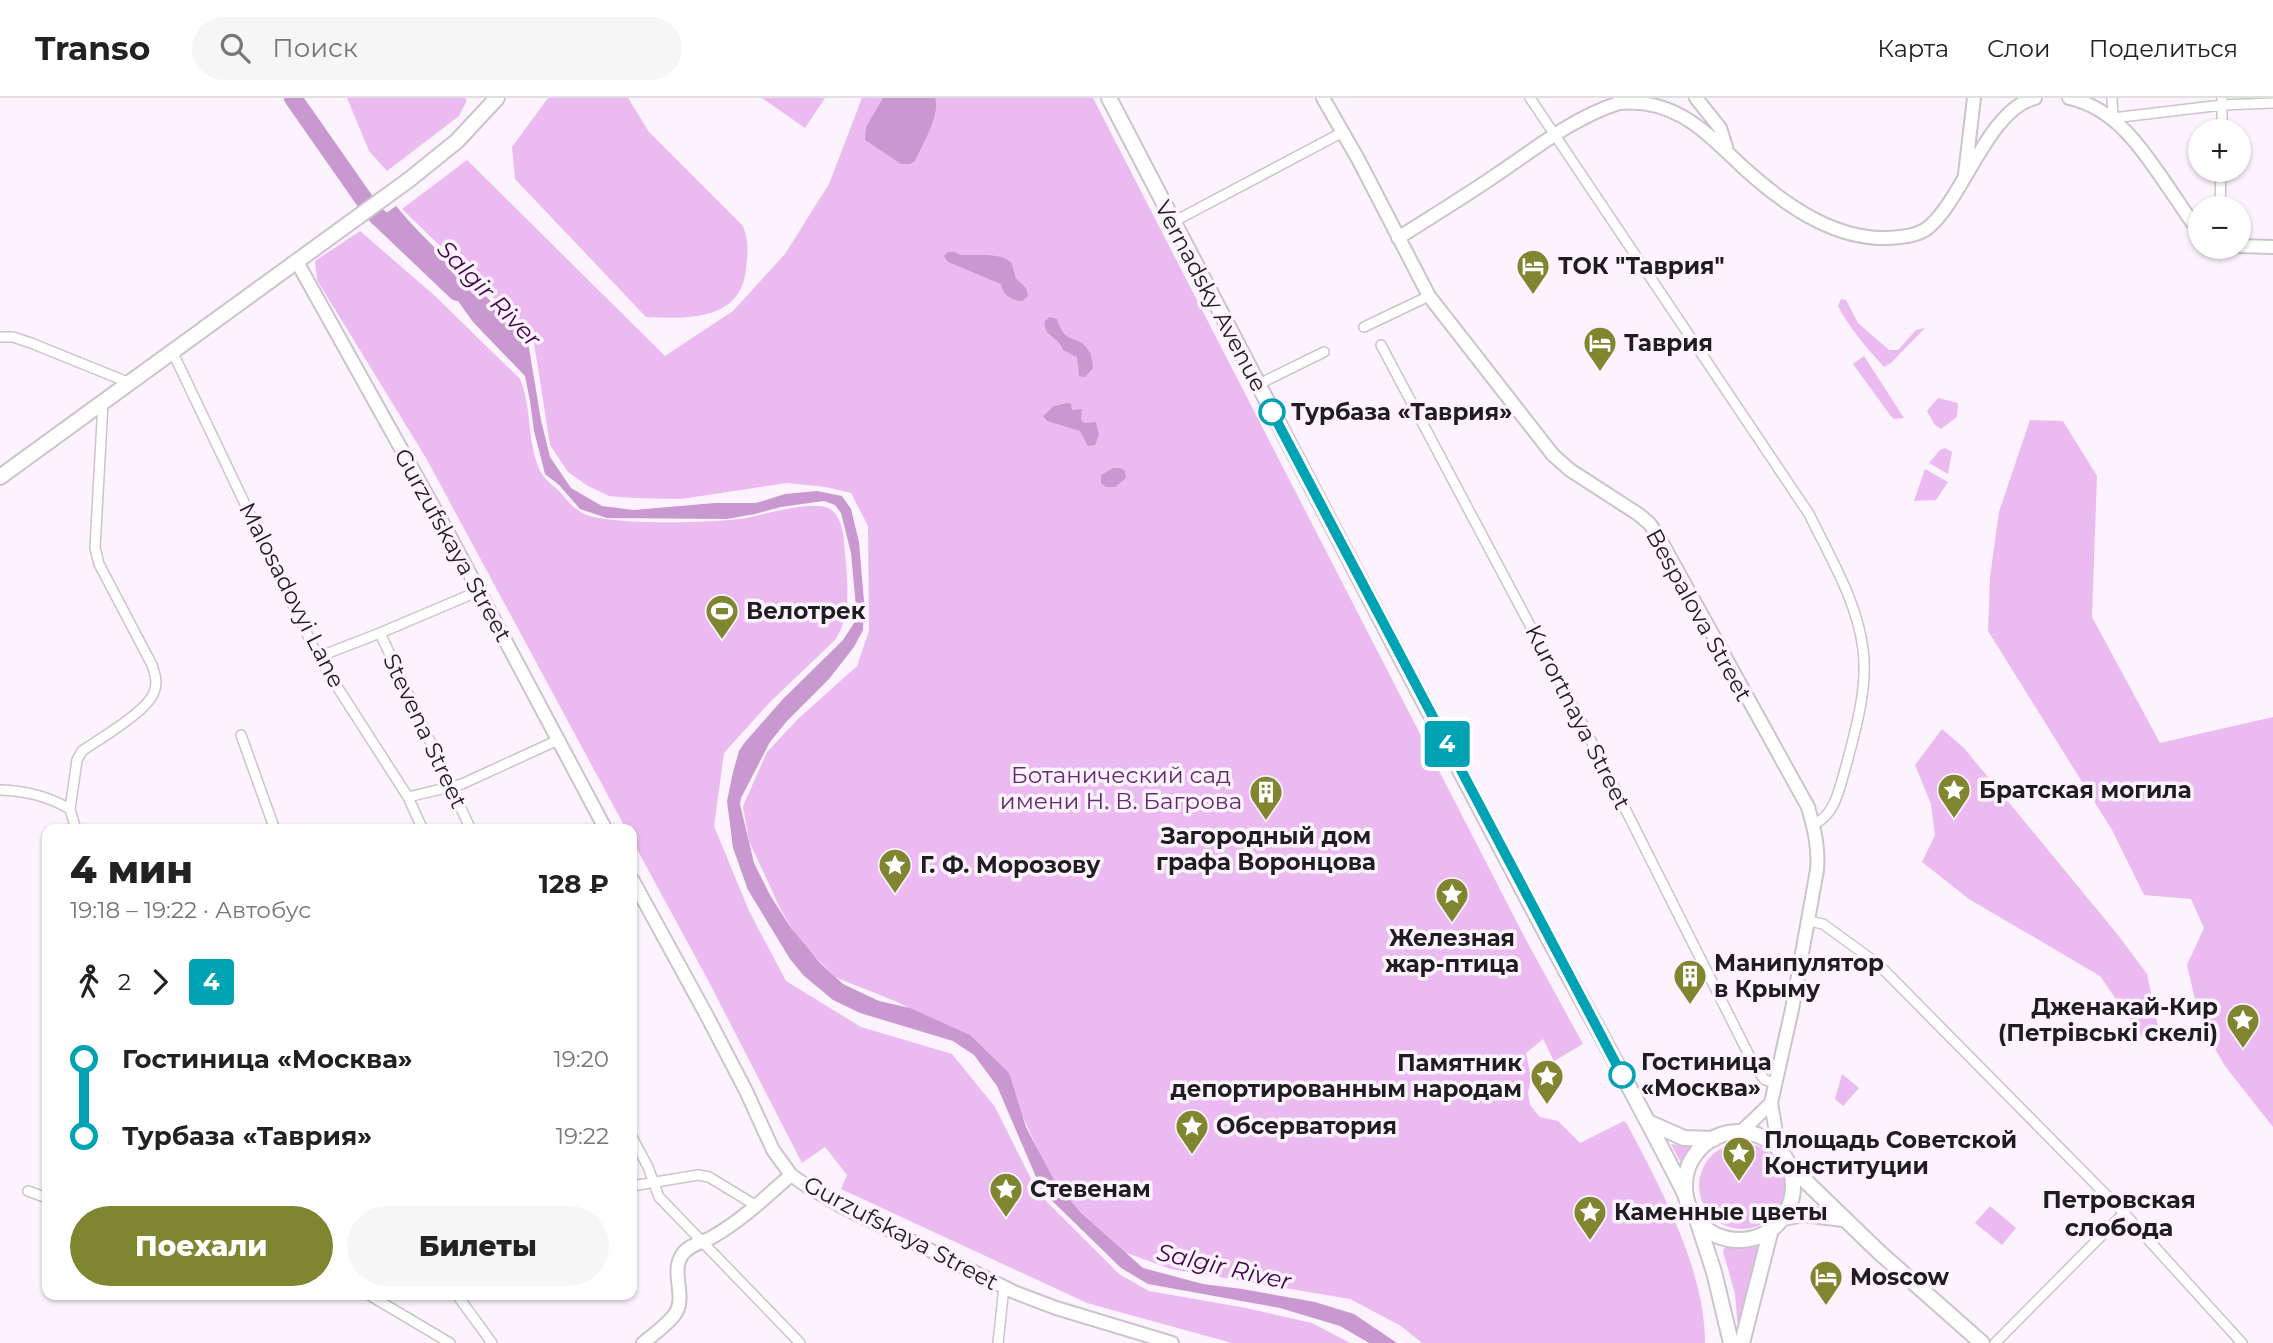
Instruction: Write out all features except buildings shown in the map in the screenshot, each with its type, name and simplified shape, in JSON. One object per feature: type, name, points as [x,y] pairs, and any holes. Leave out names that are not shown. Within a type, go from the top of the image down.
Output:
[{"type":"main road","points":[[0,477],[394,191],[457,141],[497,98]]},
{"type":"main road","name":"Vernadsky Avenue","points":[[1109,98],[1685,1194]]},
{"type":"main road","name":"Bespalova Street","points":[[1323,98],[1429,296],[1553,455],[1570,470],[1649,523],[1808,807],[1818,854],[1809,921],[1771,1103],[1779,1150]]},
{"type":"main road","points":[[1398,238],[1554,135],[1594,112],[1620,102],[1641,98],[1662,101],[1682,110],[1703,125],[1745,169],[1783,201],[1828,227],[1879,238],[1901,237],[1928,228],[1942,212],[2006,115],[2023,101],[2035,98]]},
{"type":"main road","points":[[1696,98],[1720,128],[1727,150]]},
{"type":"main road","points":[[1965,175],[1974,98]]},
{"type":"main road","points":[[2069,98],[2083,100],[2113,118],[2139,147],[2188,214]]},
{"type":"main road","points":[[2251,246],[2273,247]]},
{"type":"main road","name":"Gurzufskaya Street","points":[[297,262],[349,352],[603,824]]},
{"type":"main road","name":"Gurzufskaya Street","points":[[637,887],[729,1059],[773,1150],[791,1175],[843,1207],[1004,1287],[1056,1308],[1172,1343]]},
{"type":"main road","points":[[1741,1132],[1771,1103]]},
{"type":"main road","points":[[1650,1123],[1684,1138],[1714,1139],[1741,1132],[1764,1138],[1779,1150],[1791,1167],[1843,1219],[1982,1343]]},
{"type":"main road","points":[[1714,1139],[1697,1152],[1688,1172],[1685,1194],[1707,1244],[1731,1343]]},
{"type":"main road","points":[[1742,1343],[1770,1233],[1783,1218],[1792,1199],[1794,1182],[1791,1167]]},
{"type":"main road","points":[[645,1342],[675,1314],[679,1304],[678,1263],[682,1254],[692,1245],[715,1236],[791,1175]]},
{"type":"main road","points":[[1783,1218],[1804,1214],[1843,1219]]},
{"type":"main road","points":[[1696,1219],[1718,1236],[1729,1239],[1748,1239],[1770,1233]]},
{"type":"street","points":[[1530,98],[1809,514],[1854,613],[1863,650],[1863,688],[1855,733],[1834,806],[1821,821],[1813,825]]},
{"type":"street","points":[[2112,98],[2113,118],[2222,101],[2273,103]]},
{"type":"street","points":[[2222,101],[2222,119]]},
{"type":"street","points":[[1172,222],[1343,132]]},
{"type":"street","points":[[1364,327],[1429,296]]},
{"type":"street","points":[[0,337],[13,337],[31,343],[130,383]]},
{"type":"street","name":"Kurortnaya Street","points":[[1381,345],[1583,725],[1756,1069],[1765,1080],[1776,1083]]},
{"type":"street","points":[[1257,384],[1324,352]]},
{"type":"street","name":"Malosadovyi Lane","points":[[173,353],[318,657],[408,797],[420,824]]},
{"type":"street","points":[[74,824],[70,809],[77,760],[82,751],[150,702],[156,684],[152,666],[99,564],[95,548],[103,403]]},
{"type":"street","points":[[318,657],[479,591]]},
{"type":"street","name":"Stevena Street","points":[[380,633],[468,824]]},
{"type":"street","points":[[242,735],[273,824]]},
{"type":"street","points":[[408,797],[450,788],[558,740]]},
{"type":"street","points":[[0,790],[25,791],[49,797],[70,809]]},
{"type":"street","points":[[1809,921],[1823,924],[1878,964],[2124,1213],[2242,1343]]},
{"type":"street","points":[[637,1147],[659,1197],[800,1343]]},
{"type":"street","points":[[637,1185],[698,1175],[709,1177],[755,1205]]},
{"type":"street","points":[[28,1191],[42,1196]]},
{"type":"street","points":[[1995,1343],[2124,1213]]},
{"type":"street","points":[[998,1343],[1004,1287]]},
{"type":"street","points":[[377,1300],[450,1343]]},
{"type":"street","points":[[461,1300],[492,1343]]},
{"type":"green space","points":[[347,98],[466,98],[466,102],[459,116],[387,171],[369,151]]},
{"type":"green space","points":[[548,98],[628,98],[649,132],[743,226],[748,247],[746,269],[742,286],[734,299],[723,308],[710,313],[678,318],[646,317],[515,179],[512,147]]},
{"type":"green space","points":[[762,98],[825,98],[805,128]]},
{"type":"green space","name":"Ботанический сад имени Н. В. Багрова","points":[[862,98],[1093,98],[1525,938],[1583,1044],[1554,1061],[1543,1039],[1526,1053],[1531,1078],[1528,1093],[1530,1105],[1540,1117],[1558,1121],[1580,1143],[1624,1121],[1627,1124],[1667,1202],[1689,1258],[1698,1287],[1705,1343],[1422,1343],[1401,1326],[1350,1299],[1171,1269],[1124,1252],[1080,1215],[1053,1182],[1022,1115],[969,1037],[895,1001],[835,977],[797,938],[749,841],[743,806],[767,752],[798,719],[857,666],[869,631],[868,526],[851,493],[787,483],[681,499],[633,498],[609,496],[588,486],[568,472],[550,445],[533,336],[402,209],[467,160],[665,356],[733,311],[785,254],[829,184]]},
{"type":"green space","points":[[360,231],[435,296],[520,379],[538,467],[546,479],[582,513],[613,520],[688,522],[746,518],[813,506],[823,506],[835,513],[844,541],[847,573],[846,613],[840,631],[835,640],[769,703],[724,753],[714,826],[749,911],[786,981],[861,1027],[952,1054],[995,1107],[1038,1193],[1119,1274],[1149,1291],[1312,1323],[1350,1343],[1232,1343],[1087,1303],[841,1189],[847,1175],[825,1147],[802,1163],[637,849],[637,824],[623,824],[426,458],[317,280],[315,261]]},
{"type":"green space","points":[[1841,299],[1846,300],[1858,323],[1889,350],[1898,350],[1916,330],[1925,328],[1884,367],[1843,314],[1838,306]]},
{"type":"green space","points":[[1864,356],[1904,418],[1894,419],[1890,415],[1853,364]]},
{"type":"green space","points":[[1938,398],[1958,403],[1957,417],[1941,429],[1935,425],[1927,411]]},
{"type":"green space","points":[[2030,420],[2063,421],[2097,476],[2092,617],[2160,743],[2273,717],[2273,1127],[2225,1066],[2201,1025],[2187,965],[2204,928],[2191,899],[2144,895],[2112,830],[1988,631],[1990,577],[1999,512]]},
{"type":"green space","points":[[1945,448],[1952,452],[1948,474],[1929,463]]},
{"type":"green space","points":[[1925,469],[1948,482],[1936,500],[1914,501]]},
{"type":"green space","points":[[1942,729],[1964,748],[2147,974],[2161,1041],[2142,1037],[2100,976],[1969,899],[1922,862],[1935,835],[1931,804],[1915,765]]},
{"type":"green space","points":[[1842,1074],[1859,1088],[1843,1106],[1835,1099]]},
{"type":"green space","points":[[1742,1143],[1766,1150],[1778,1162],[1785,1186],[1778,1210],[1766,1222],[1742,1229],[1718,1222],[1706,1210],[1699,1186],[1706,1162],[1718,1150]]},
{"type":"green space","points":[[1671,1144],[1694,1148],[1683,1167]]},
{"type":"green space","points":[[1990,1206],[2016,1228],[2002,1245],[1975,1223]]},
{"type":"green space","points":[[1727,1243],[1758,1244],[1750,1288],[1738,1330],[1735,1294],[1723,1251]]},
{"type":"shaded area","points":[[883,98],[935,98],[935,112],[930,130],[915,161],[910,164],[901,164],[865,140],[866,127]]},
{"type":"shaded area","points":[[396,206],[528,342],[550,457],[571,488],[602,506],[634,510],[715,503],[756,503],[785,494],[817,491],[842,496],[851,509],[859,542],[864,601],[863,630],[854,647],[829,679],[770,742],[740,804],[754,863],[770,895],[791,928],[821,964],[843,984],[879,1001],[910,1008],[970,1035],[1009,1073],[1026,1127],[1056,1184],[1081,1213],[1143,1268],[1203,1284],[1315,1302],[1354,1314],[1397,1343],[1369,1343],[1340,1326],[1280,1308],[1148,1284],[1121,1268],[1042,1191],[997,1086],[974,1055],[953,1041],[860,1013],[833,1000],[803,975],[790,959],[748,890],[733,848],[727,801],[739,751],[745,742],[783,699],[843,640],[854,623],[856,607],[851,553],[841,513],[835,505],[824,501],[727,519],[607,518],[580,509],[559,485],[545,474],[534,431],[525,376],[473,322],[421,249],[390,228],[371,224]]},
{"type":"shaded area","points":[[948,252],[1002,257],[1011,262],[1016,278],[1025,287],[1028,296],[1022,301],[1011,298],[1001,284],[948,262],[944,256]]},
{"type":"shaded area","points":[[1050,317],[1057,319],[1060,328],[1068,337],[1080,342],[1089,351],[1093,368],[1085,377],[1079,376],[1077,357],[1063,350],[1048,334],[1045,321]]},
{"type":"shaded area","points":[[1071,404],[1072,410],[1082,409],[1081,420],[1084,423],[1096,422],[1099,435],[1095,445],[1088,446],[1080,431],[1047,421],[1043,416],[1054,406]]},
{"type":"shaded area","points":[[1113,468],[1125,471],[1126,478],[1115,487],[1106,487],[1101,483],[1101,475]]},
{"type":"waterway","name":"Salgir River","points":[[293,98],[372,211],[457,292]]},
{"type":"bus line","name":"4","points":[[1272,412],[1622,1075]]},
{"type":"place","name":"ТОК \"Таврия\"","points":[[1533,296]]},
{"type":"place","name":"Таврия","points":[[1600,373]]},
{"type":"place","name":"Турбаза «Таврия»","points":[[1272,412]]},
{"type":"place","name":"Велотрек","points":[[722,641]]},
{"type":"place","name":"Братская могила","points":[[1954,820]]},
{"type":"place","name":"Загородный дом графа Воронцова","points":[[1266,822]]},
{"type":"place","name":"Г. Ф. Морозову","points":[[895,895]]},
{"type":"place","name":"Железная жар-птица","points":[[1452,924]]},
{"type":"place","name":"Манипулятор в Крыму","points":[[1690,1006]]},
{"type":"place","name":"Дженакай-Кир (Петрівські скелі)","points":[[2243,1050]]},
{"type":"place","name":"Гостиница «Москва»","points":[[1622,1075]]},
{"type":"place","name":"Памятник депортированным народам","points":[[1547,1106]]},
{"type":"place","name":"Обсерватория","points":[[1192,1156]]},
{"type":"place","name":"Площадь Советской Конституции","points":[[1739,1183]]},
{"type":"place","name":"Стевенам","points":[[1006,1219]]},
{"type":"place","name":"Каменные цветы","points":[[1590,1242]]},
{"type":"place","name":"Moscow","points":[[1826,1307]]},
{"type":"district","name":"Петровская слобода","points":[[2119,1214]]}]
